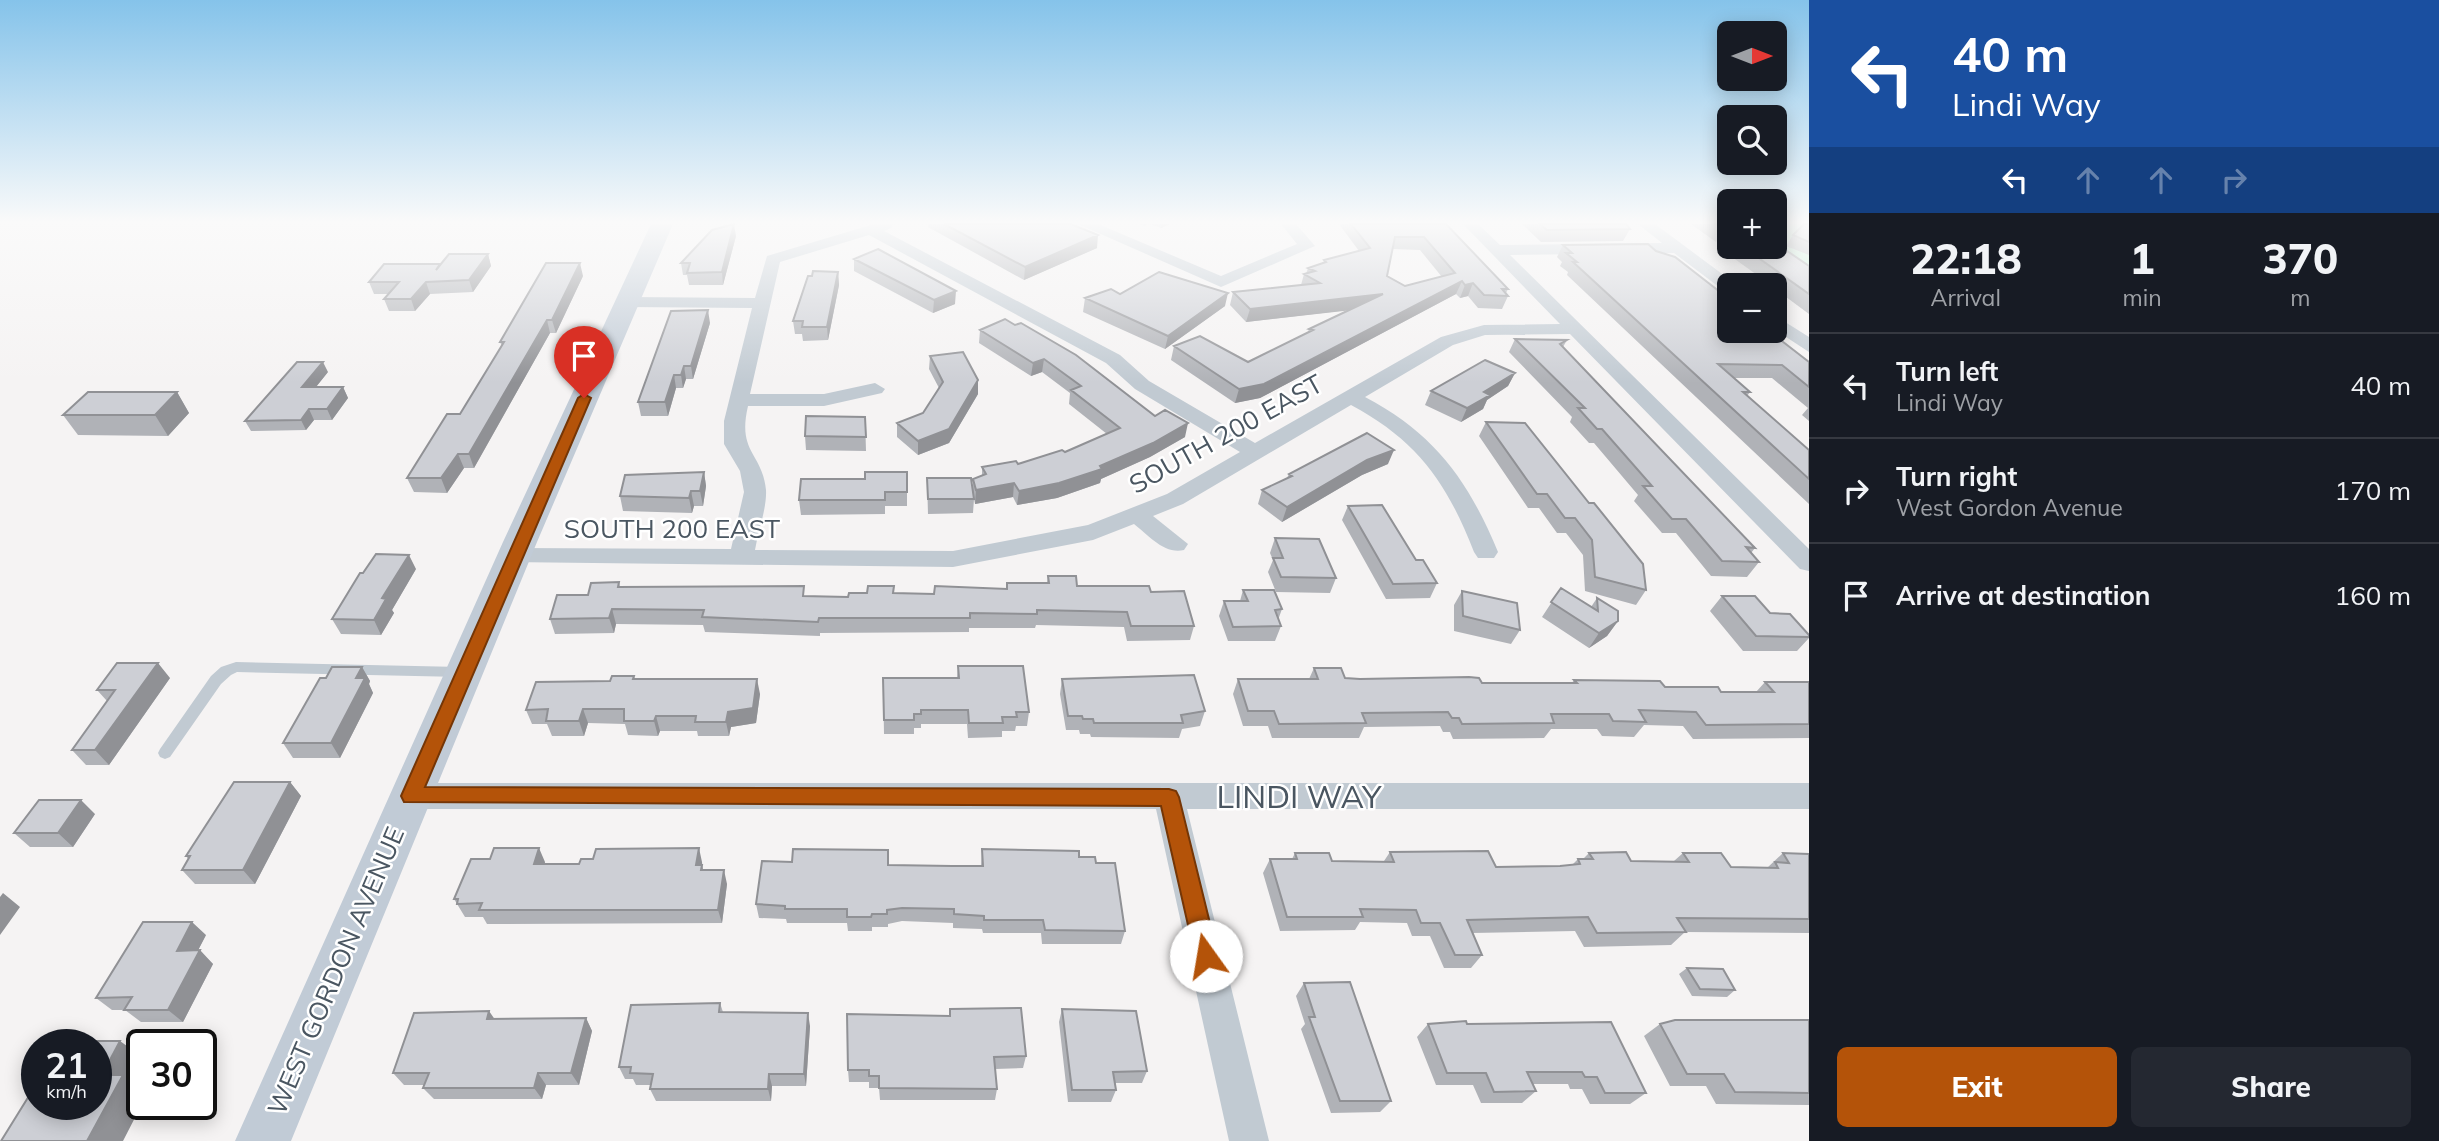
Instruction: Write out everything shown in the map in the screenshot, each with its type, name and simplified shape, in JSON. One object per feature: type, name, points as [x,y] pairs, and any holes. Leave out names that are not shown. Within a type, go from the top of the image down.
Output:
[{"type":"main road","name":"WEST GORDON AVENUE","points":[[263,1141],[514,556],[638,277]]},
{"type":"street","points":[[741,557],[755,492],[751,471],[735,444],[734,421],[768,277]]},
{"type":"street","points":[[959,277],[1112,359],[1142,385],[1255,452]]},
{"type":"street","points":[[1211,277],[1222,282],[1233,277]]},
{"type":"street","points":[[1523,277],[1809,563]]},
{"type":"street","points":[[627,302],[762,303]]},
{"type":"street","name":"SOUTH 200 EAST","points":[[514,556],[953,559],[1093,531],[1138,516],[1175,499],[1447,341],[1484,330],[1575,329]]},
{"type":"street","points":[[1787,330],[1809,346]]},
{"type":"street","points":[[740,400],[824,400],[875,389]]},
{"type":"street","points":[[1350,397],[1399,424],[1423,443],[1446,473],[1473,519],[1486,552]]},
{"type":"street","points":[[1138,516],[1176,544]]},
{"type":"street","name":"LINDI WAY","points":[[411,796],[1809,796]]},
{"type":"street","points":[[1169,797],[1249,1141]]},
{"type":"lane","points":[[165,752],[216,680],[236,667],[465,672]]},
{"type":"building","points":[[373,277],[471,277],[469,280],[426,282],[411,299],[384,299],[399,282],[369,282]]},
{"type":"building","points":[[538,277],[573,277],[552,320],[547,320],[469,454],[458,454],[441,478],[407,478],[447,414],[460,414],[504,342],[500,342]]},
{"type":"building","points":[[808,277],[837,277],[827,327],[802,327],[803,321],[793,321]]},
{"type":"building","points":[[890,277],[930,277],[956,291],[934,300]]},
{"type":"building","points":[[1150,277],[1176,277],[1228,293],[1168,336],[1085,298],[1111,289],[1120,294]]},
{"type":"building","points":[[1310,277],[1389,277],[1405,286],[1439,277],[1497,277],[1508,289],[1502,289],[1508,296],[1484,295],[1473,283],[1465,285],[1462,281],[1264,384],[1239,389],[1174,346],[1200,336],[1248,362],[1383,294],[1250,309],[1233,292],[1320,283]]},
{"type":"building","points":[[1590,277],[1701,277],[1717,290],[1717,343],[1784,343],[1809,362],[1809,387],[1782,365],[1718,364],[1750,392],[1743,392],[1809,450],[1809,479]]},
{"type":"building","points":[[1787,277],[1809,277],[1809,294],[1787,278]]},
{"type":"building","points":[[708,310],[691,366],[684,366],[681,375],[674,375],[665,402],[638,402],[671,311]]},
{"type":"building","points":[[1005,319],[1015,325],[1021,323],[1076,355],[1155,416],[1165,410],[1188,423],[1153,443],[1100,466],[1102,469],[1059,483],[1019,491],[1014,483],[976,490],[973,479],[986,474],[982,467],[1016,461],[1018,464],[1062,450],[1065,452],[1120,428],[1071,390],[1081,386],[1044,359],[1033,363],[980,330]]},
{"type":"building","points":[[1515,339],[1567,340],[1560,344],[1755,548],[1746,547],[1759,562],[1722,561],[1686,519],[1672,519],[1643,486],[1652,486],[1602,429],[1597,429],[1578,408],[1585,408]]},
{"type":"building","points":[[963,352],[978,380],[949,429],[918,441],[897,423],[923,413],[943,382],[930,356]]},
{"type":"building","points":[[1485,360],[1515,373],[1484,392],[1490,395],[1467,408],[1431,391]]},
{"type":"building","points":[[297,362],[323,362],[302,387],[343,387],[327,409],[309,409],[301,420],[245,421]]},
{"type":"building","points":[[88,392],[177,392],[155,415],[63,415]]},
{"type":"building","points":[[806,416],[865,417],[866,437],[805,436]]},
{"type":"building","points":[[1486,422],[1525,423],[1589,503],[1594,503],[1643,564],[1646,590],[1595,577],[1592,540],[1575,518],[1565,518],[1547,494],[1537,494]]},
{"type":"building","points":[[1367,433],[1394,450],[1367,460],[1287,507],[1262,490],[1292,476],[1289,474]]},
{"type":"building","points":[[704,472],[700,491],[691,491],[689,498],[620,496],[625,475]]},
{"type":"building","points":[[865,472],[907,472],[907,492],[885,492],[885,500],[799,500],[801,479],[865,479]]},
{"type":"building","points":[[927,478],[971,478],[974,499],[928,499]]},
{"type":"building","points":[[1382,505],[1416,560],[1423,560],[1437,583],[1393,584],[1348,506]]},
{"type":"building","points":[[1275,538],[1319,539],[1336,578],[1281,577],[1273,558],[1283,558]]},
{"type":"building","points":[[376,554],[409,555],[382,598],[386,599],[374,620],[332,619],[360,573],[363,573]]},
{"type":"building","points":[[1048,576],[1076,576],[1077,586],[1149,586],[1151,592],[1184,591],[1194,626],[1131,626],[1127,612],[1037,610],[1037,614],[970,613],[970,618],[819,618],[818,622],[702,617],[704,610],[612,609],[609,618],[550,619],[557,595],[588,595],[591,583],[619,582],[618,587],[804,586],[803,596],[848,597],[849,593],[867,593],[868,586],[894,586],[893,593],[934,594],[935,586],[1007,589],[1007,583],[1049,583]]},
{"type":"building","points":[[1561,588],[1598,611],[1597,598],[1618,611],[1618,621],[1599,633],[1551,602]]},
{"type":"building","points":[[1243,590],[1274,590],[1282,609],[1275,610],[1281,626],[1233,627],[1224,601],[1248,601]]},
{"type":"building","points":[[1462,591],[1517,603],[1520,630],[1463,616]]},
{"type":"building","points":[[1722,596],[1755,596],[1770,613],[1790,614],[1809,637],[1756,636]]},
{"type":"building","points":[[117,663],[158,663],[95,750],[72,750],[115,690],[97,690]]},
{"type":"building","points":[[958,666],[1023,666],[1029,712],[1016,712],[1017,717],[1002,717],[1003,723],[969,723],[968,710],[921,710],[921,714],[914,714],[914,720],[884,720],[883,678],[959,678]]},
{"type":"building","points":[[332,667],[362,667],[356,678],[365,678],[331,743],[283,743],[320,678],[326,678]]},
{"type":"building","points":[[1314,668],[1341,668],[1345,678],[1360,679],[1469,677],[1479,678],[1482,683],[1660,681],[1665,687],[1718,687],[1721,692],[1774,692],[1765,682],[1809,682],[1809,724],[1706,725],[1696,712],[1639,710],[1646,722],[1613,721],[1609,714],[1551,714],[1554,723],[1462,724],[1459,718],[1452,718],[1448,712],[1362,713],[1366,723],[1279,724],[1274,711],[1248,711],[1238,679],[1318,679]]},
{"type":"building","points":[[1194,675],[1205,711],[1181,715],[1183,723],[1094,723],[1093,719],[1083,719],[1082,716],[1068,716],[1062,679]]},
{"type":"building","points":[[612,676],[634,676],[633,679],[757,679],[753,708],[728,712],[726,722],[695,722],[696,716],[656,716],[654,721],[624,721],[624,709],[583,709],[579,721],[546,721],[548,709],[526,710],[536,682],[610,681]]},
{"type":"building","points":[[234,782],[290,782],[243,870],[182,870],[190,856],[186,856]]},
{"type":"building","points":[[39,800],[81,800],[58,833],[14,833]]},
{"type":"building","points":[[494,848],[539,848],[534,864],[579,864],[581,859],[593,859],[596,849],[699,848],[696,865],[702,865],[701,870],[724,870],[718,910],[479,910],[482,903],[457,904],[458,899],[454,899],[471,859],[490,859]]},
{"type":"building","points":[[793,849],[888,850],[888,865],[952,866],[983,866],[982,849],[1079,851],[1079,857],[1095,857],[1096,863],[1115,863],[1125,931],[1045,930],[1043,920],[984,920],[984,916],[954,914],[954,909],[902,908],[887,910],[887,914],[872,914],[871,917],[847,917],[847,909],[785,909],[785,906],[756,904],[762,861],[792,862]]},
{"type":"building","points":[[1488,851],[1496,867],[1580,864],[1578,859],[1593,859],[1589,853],[1626,852],[1631,861],[1689,862],[1683,853],[1721,853],[1731,867],[1778,868],[1775,862],[1789,863],[1783,853],[1809,854],[1809,919],[1677,918],[1686,932],[1597,933],[1588,917],[1467,920],[1482,955],[1455,955],[1440,923],[1421,923],[1416,910],[1360,909],[1363,917],[1287,917],[1270,859],[1297,859],[1295,853],[1329,853],[1332,861],[1394,862],[1390,852]]},
{"type":"building","points":[[143,922],[192,922],[177,951],[200,950],[168,1010],[124,1010],[132,997],[96,998]]},
{"type":"building","points":[[1687,968],[1723,969],[1735,990],[1700,989]]},
{"type":"building","points":[[1350,982],[1391,1101],[1340,1101],[1309,1017],[1315,1017],[1304,983]]},
{"type":"building","points":[[720,1003],[719,1012],[808,1013],[804,1074],[769,1074],[768,1089],[650,1089],[653,1074],[630,1073],[631,1067],[619,1067],[631,1005]]},
{"type":"building","points":[[1021,1008],[1026,1056],[994,1057],[997,1089],[879,1088],[879,1076],[869,1076],[869,1070],[848,1070],[847,1014],[950,1016],[950,1009]]},
{"type":"building","points":[[1062,1009],[1136,1011],[1147,1071],[1113,1072],[1116,1090],[1072,1090]]},
{"type":"building","points":[[489,1011],[487,1019],[586,1018],[571,1073],[538,1073],[534,1088],[423,1088],[429,1073],[393,1073],[414,1013]]},
{"type":"building","points":[[1675,1020],[1809,1020],[1809,1093],[1735,1092],[1724,1074],[1687,1074],[1660,1024]]},
{"type":"building","points":[[1466,1021],[1467,1024],[1611,1022],[1646,1093],[1605,1093],[1597,1077],[1585,1077],[1582,1072],[1527,1072],[1536,1091],[1494,1092],[1486,1073],[1447,1073],[1428,1024]]},
{"type":"building","points":[[112,1041],[120,1041],[112,1056]]},
{"type":"building","points":[[112,1075],[123,1075],[112,1095]]},
{"type":"building","points":[[21,1109],[21,1120],[98,1120],[87,1141],[1,1141]]},
{"type":"route","points":[[584,398],[411,796],[1169,797],[1206,956]]}]
